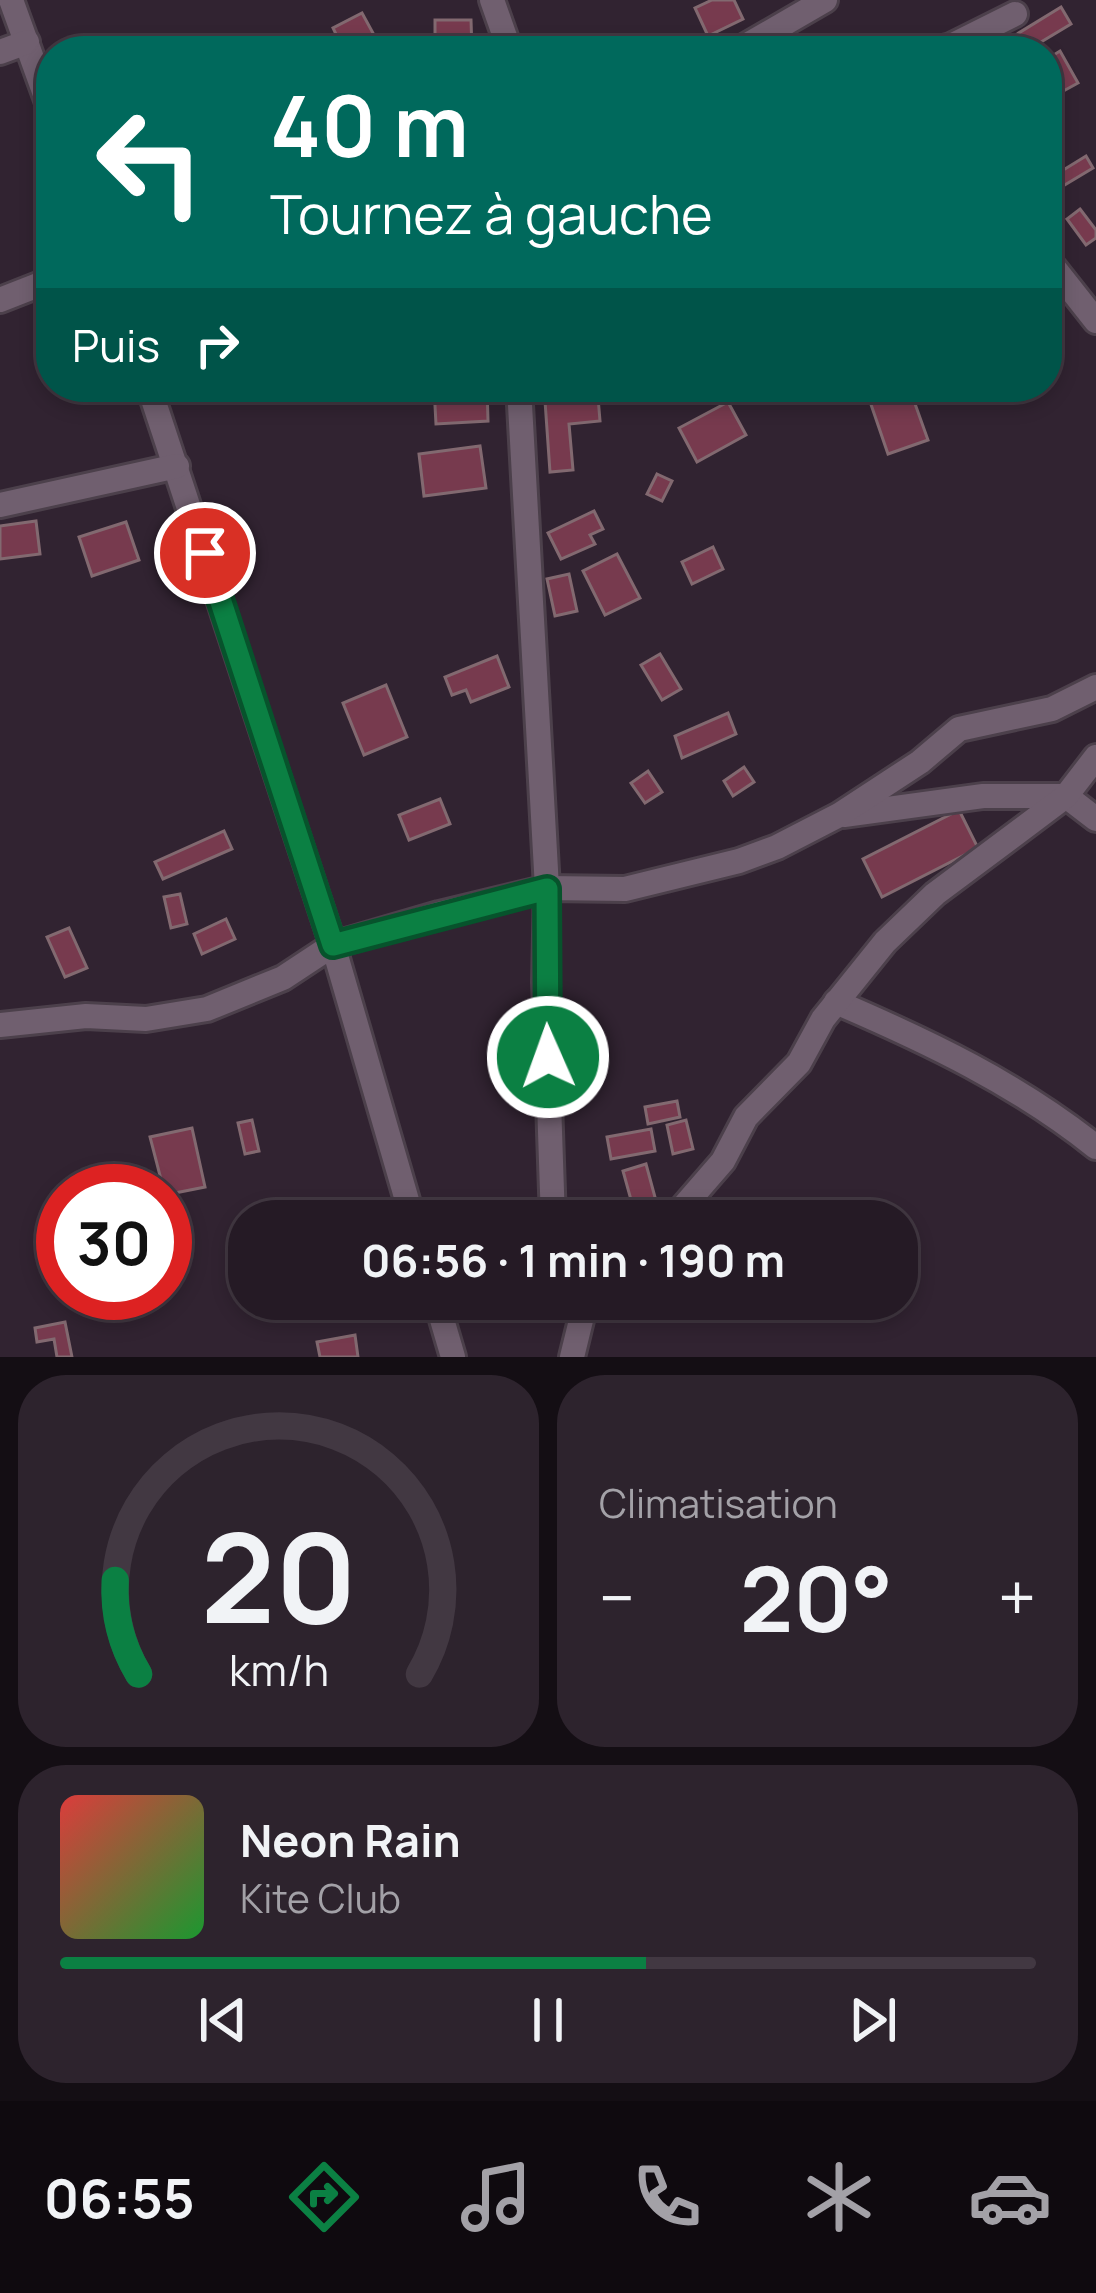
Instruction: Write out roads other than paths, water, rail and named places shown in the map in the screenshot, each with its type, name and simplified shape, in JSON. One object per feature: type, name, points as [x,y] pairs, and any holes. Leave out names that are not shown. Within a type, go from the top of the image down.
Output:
[{"type":"street","points":[[11,0],[36,68]]},
{"type":"street","points":[[492,0],[508,36]]},
{"type":"street","points":[[763,36],[825,0]]},
{"type":"street","points":[[971,36],[1015,14]]},
{"type":"street","points":[[0,52],[27,42]]},
{"type":"street","points":[[1062,278],[1096,321]]},
{"type":"street","points":[[0,300],[36,286]]},
{"type":"street","points":[[154,402],[333,945],[407,1200]]},
{"type":"street","points":[[520,402],[547,889],[545,982],[553,1200]]},
{"type":"street","points":[[0,505],[177,466]]},
{"type":"street","points":[[0,1025],[86,1016],[146,1019],[207,1009],[283,978],[333,945],[547,889],[625,889],[739,861],[839,815],[959,730],[1052,709],[1096,686]]},
{"type":"street","points":[[689,1200],[723,1161],[746,1117],[799,1063],[836,1002],[885,942],[934,894],[1066,796],[1096,757]]},
{"type":"street","points":[[839,815],[983,796],[1066,796],[1096,819]]},
{"type":"street","points":[[836,1002],[940,1047],[1050,1110],[1096,1148]]},
{"type":"street","points":[[442,1320],[453,1357]]},
{"type":"street","points":[[572,1357],[584,1320]]}]
